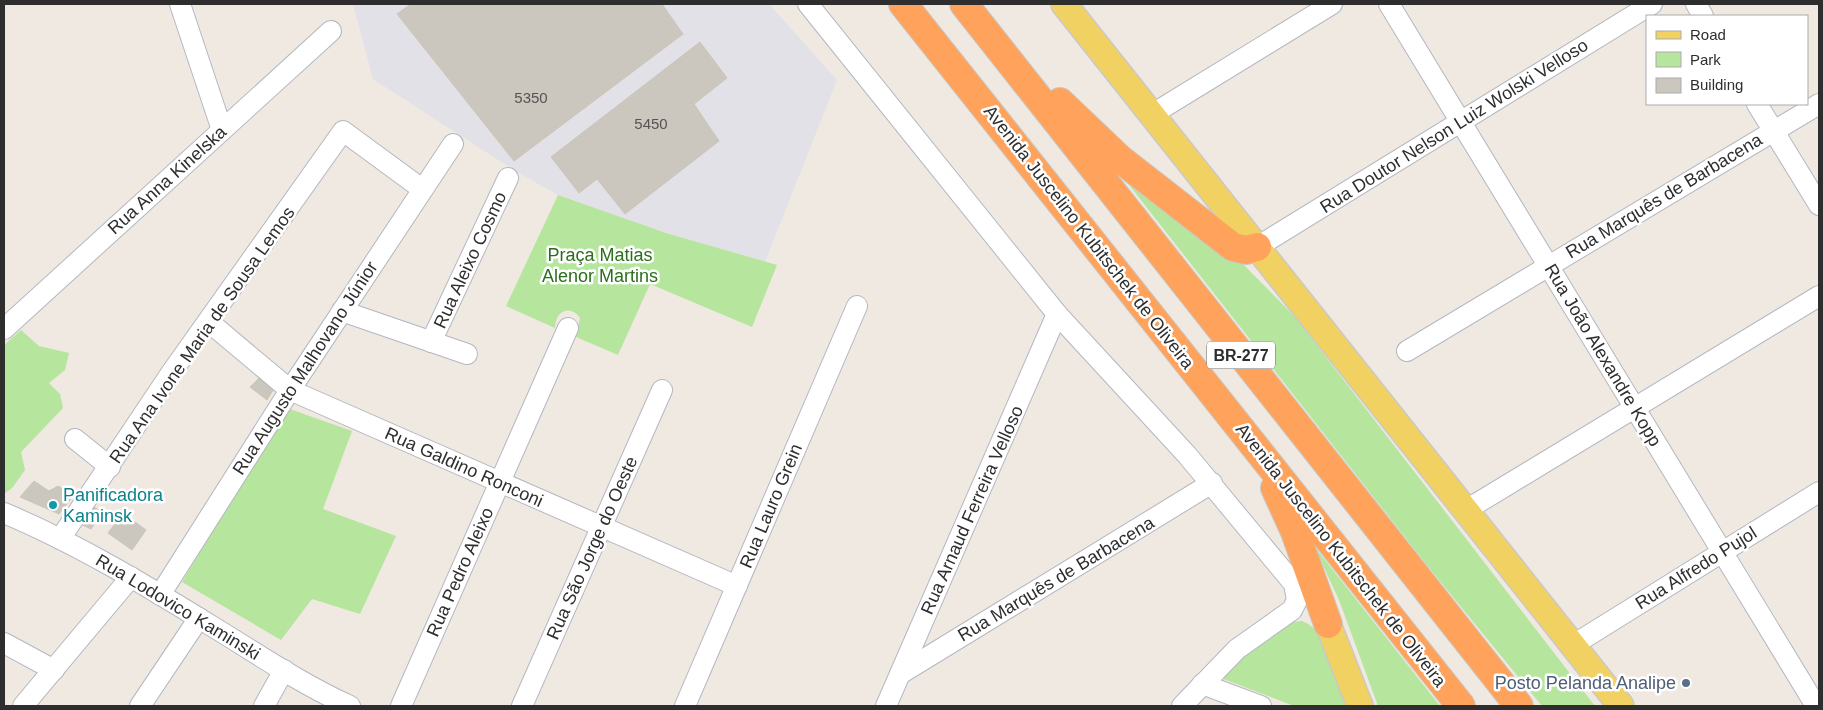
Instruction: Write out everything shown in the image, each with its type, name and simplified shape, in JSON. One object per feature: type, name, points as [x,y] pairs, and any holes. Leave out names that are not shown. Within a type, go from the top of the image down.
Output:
[{"type":"highway","name":"Avenida Juscelino Kubitschek de Oliveira","points":[[903,4],[1461,706]]},
{"type":"highway","points":[[964,4],[1074,116],[1120,159],[1233,247],[1246,250],[1257,247]]},
{"type":"highway","name":"BR-277","points":[[964,4],[1519,706]]},
{"type":"highway","points":[[1255,446],[1286,510],[1328,624]]},
{"type":"main road","points":[[1064,4],[1621,706]]},
{"type":"main road","points":[[1328,624],[1360,706]]},
{"type":"street","points":[[180,4],[222,130]]},
{"type":"street","points":[[808,4],[1057,314],[1212,484],[1294,584],[1297,600],[1292,610],[1237,649],[1182,706]]},
{"type":"street","points":[[1152,114],[1332,4]]},
{"type":"street","name":"Rua João Alexandre Kopp","points":[[1389,4],[1816,706]]},
{"type":"street","name":"Rua Doutor Nelson Luiz Wolski Velloso","points":[[1257,247],[1652,4]]},
{"type":"street","points":[[1696,4],[1702,15]]},
{"type":"street","name":"Rua Anna Kinelska","points":[[4,330],[331,31]]},
{"type":"street","name":"Rua Marquês de Barbacena","points":[[1407,351],[1819,104]]},
{"type":"street","points":[[1758,105],[1819,205]]},
{"type":"street","name":"Rua Ana Ivone Maria de Sousa Lemos","points":[[60,538],[110,467],[171,374],[343,131],[422,189]]},
{"type":"street","name":"Rua Augusto Malhovano Júnior","points":[[160,595],[290,390],[453,144]]},
{"type":"street","name":"Rua Aleixo Cosmo","points":[[431,342],[508,178]]},
{"type":"street","points":[[1466,510],[1819,296]]},
{"type":"street","name":"Rua Lauro Grein","points":[[685,706],[857,306]]},
{"type":"street","points":[[342,311],[467,354]]},
{"type":"street","name":"Rua Arnaud Ferreira Velloso","points":[[886,706],[1057,314]]},
{"type":"street","name":"Rua Galdino Ronconi","points":[[208,322],[290,390],[736,586]]},
{"type":"street","name":"Rua Pedro Aleixo","points":[[401,706],[568,328]]},
{"type":"street","name":"Rua São Jorge do Oeste","points":[[522,706],[662,390]]},
{"type":"street","points":[[75,439],[110,467]]},
{"type":"street","name":"Rua Marquês de Barbacena","points":[[900,674],[1212,484]]},
{"type":"street","name":"Rua Alfredo Pujol","points":[[1573,645],[1819,492]]},
{"type":"street","name":"Rua Lodovico Kaminski","points":[[4,513],[60,538],[131,577],[284,670],[350,706]]},
{"type":"street","points":[[23,706],[131,577]]},
{"type":"street","points":[[140,706],[199,618]]},
{"type":"street","points":[[4,643],[54,670]]},
{"type":"street","points":[[264,706],[284,670]]},
{"type":"street","points":[[1202,684],[1261,706]]},
{"type":"shaded area","points":[[353,4],[769,4],[837,80],[765,262],[666,233],[558,195],[517,172],[373,79]]},
{"type":"green space","points":[[1115,167],[1236,257],[1295,317],[1595,706],[1542,706],[1426,564]]},
{"type":"green space","name":"Praça Matias Alenor Martins","points":[[558,195],[666,233],[777,265],[752,327],[650,284],[618,355],[576,337],[580,318],[572,311],[564,311],[560,314],[555,328],[506,306]]},
{"type":"green space","points":[[21,330],[39,346],[69,353],[65,370],[49,383],[60,394],[63,408],[21,452],[25,470],[12,488],[4,494],[4,345]]},
{"type":"green space","points":[[287,408],[352,431],[323,509],[396,536],[360,614],[312,599],[281,640],[182,582]]},
{"type":"green space","points":[[1314,546],[1440,706],[1378,706],[1339,600]]},
{"type":"green space","points":[[1302,621],[1320,635],[1327,646],[1338,670],[1350,706],[1294,706],[1218,677],[1235,660],[1292,622]]},
{"type":"building","points":[[411,4],[662,4],[683,34],[514,161],[397,14]]},
{"type":"building","points":[[700,42],[727,78],[694,104],[719,141],[625,214],[597,179],[579,193],[551,157]]},
{"type":"building","points":[[263,374],[277,384],[267,400],[250,387]]},
{"type":"building","name":"Panificadora Kaminsk","points":[[34,481],[49,491],[58,486],[74,495],[59,514],[20,497]]},
{"type":"building","points":[[88,503],[102,512],[91,529],[76,522]]},
{"type":"building","points":[[123,513],[146,530],[132,550],[108,533]]},
{"type":"place","name":"Panificadora Kaminsk","points":[[53,505]]},
{"type":"place","name":"Posto Pelanda Analipe","points":[[1686,683]]}]
